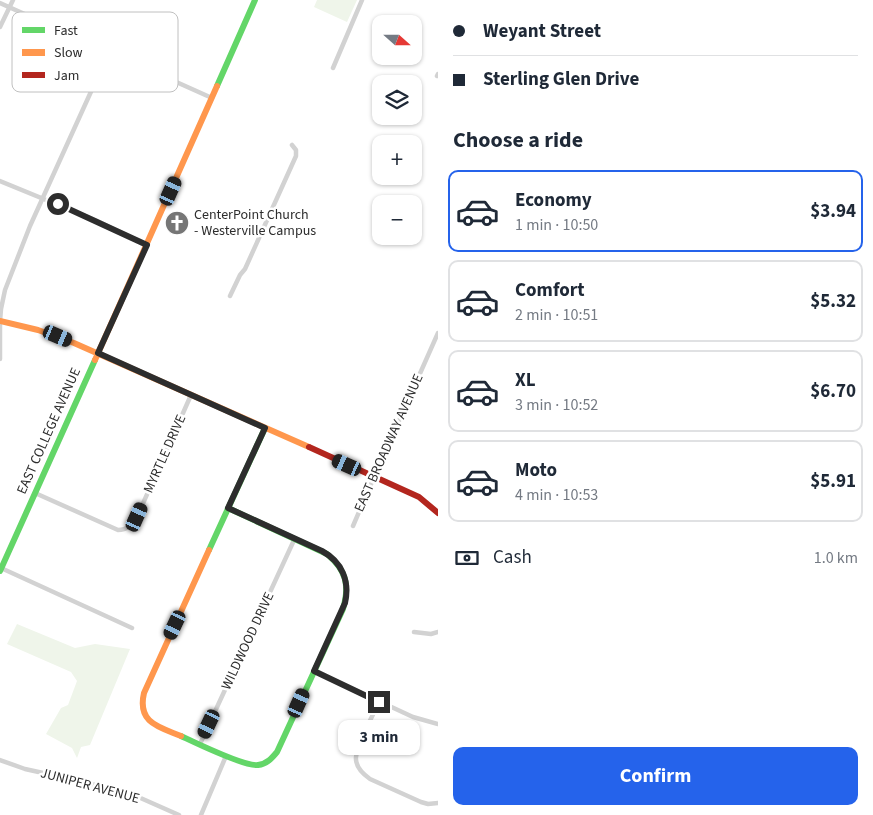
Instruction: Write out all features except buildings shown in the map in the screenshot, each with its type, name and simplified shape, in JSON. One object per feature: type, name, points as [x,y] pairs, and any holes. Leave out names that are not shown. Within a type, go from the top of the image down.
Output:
[{"type":"street","points":[[0,27],[13,0]]},
{"type":"street","name":"EAST COLLEGE AVENUE","points":[[1,570],[255,0]]},
{"type":"street","points":[[333,68],[362,0]]},
{"type":"street","points":[[0,3],[21,12]]},
{"type":"street","points":[[178,83],[212,98]]},
{"type":"street","points":[[0,359],[0,321],[5,290],[43,198],[91,92]]},
{"type":"street","points":[[230,296],[245,269],[296,156],[296,150],[292,145]]},
{"type":"street","points":[[0,180],[147,245]]},
{"type":"street","points":[[0,321],[39,329],[98,353],[403,489],[419,497],[438,513]]},
{"type":"street","name":"EAST BROADWAY AVENUE","points":[[353,526],[438,333]]},
{"type":"street","name":"MYRTLE DRIVE","points":[[36,493],[118,530],[126,529],[137,517],[191,395]]},
{"type":"street","points":[[228,508],[327,554],[341,568],[346,584],[345,603],[277,752],[270,761],[260,765],[248,765],[155,725],[144,714],[141,703],[144,693],[228,508],[265,428]]},
{"type":"street","name":"WILDWOOD DRIVE","points":[[200,744],[295,538]]},
{"type":"street","points":[[1,570],[132,628]]},
{"type":"street","points":[[414,632],[431,634],[438,632]]},
{"type":"street","points":[[314,671],[413,718],[438,724]]},
{"type":"street","points":[[379,702],[359,746],[356,757],[359,768],[370,780],[421,802],[428,804],[438,803]]},
{"type":"street","points":[[201,815],[226,756]]},
{"type":"street","name":"JUNIPER AVENUE","points":[[0,760],[25,769],[136,796],[179,815]]},
{"type":"shaded area","points":[[317,0],[357,0],[347,22],[314,7]]},
{"type":"shaded area","points":[[17,624],[75,648],[95,644],[130,649],[90,745],[81,747],[77,758],[72,748],[46,734],[61,708],[68,705],[77,681],[71,672],[7,644]]},
{"type":"traffic: fast","points":[[217,86],[255,0]]},
{"type":"traffic: fast","points":[[0,571],[95,360]]},
{"type":"traffic: fast","points":[[209,550],[265,428]]},
{"type":"traffic: fast","points":[[181,736],[220,754],[252,765],[258,765],[269,760],[277,752],[343,609],[345,600],[345,578],[338,566],[327,554],[228,508]]},
{"type":"traffic: slow","points":[[95,360],[217,86]]},
{"type":"traffic: slow","points":[[0,321],[38,330],[74,343],[309,447]]},
{"type":"traffic: slow","points":[[181,736],[158,726],[147,717],[144,711],[144,693],[209,550]]},
{"type":"traffic: jam","points":[[309,447],[419,497],[438,513]]},
{"type":"place","name":"CenterPoint Church - Westerville Campus","points":[[177,223]]},
{"type":"route","points":[[58,204],[147,245],[98,353],[265,428],[228,508],[322,551],[337,562],[345,576],[347,593],[345,603],[314,671],[379,702]]}]
